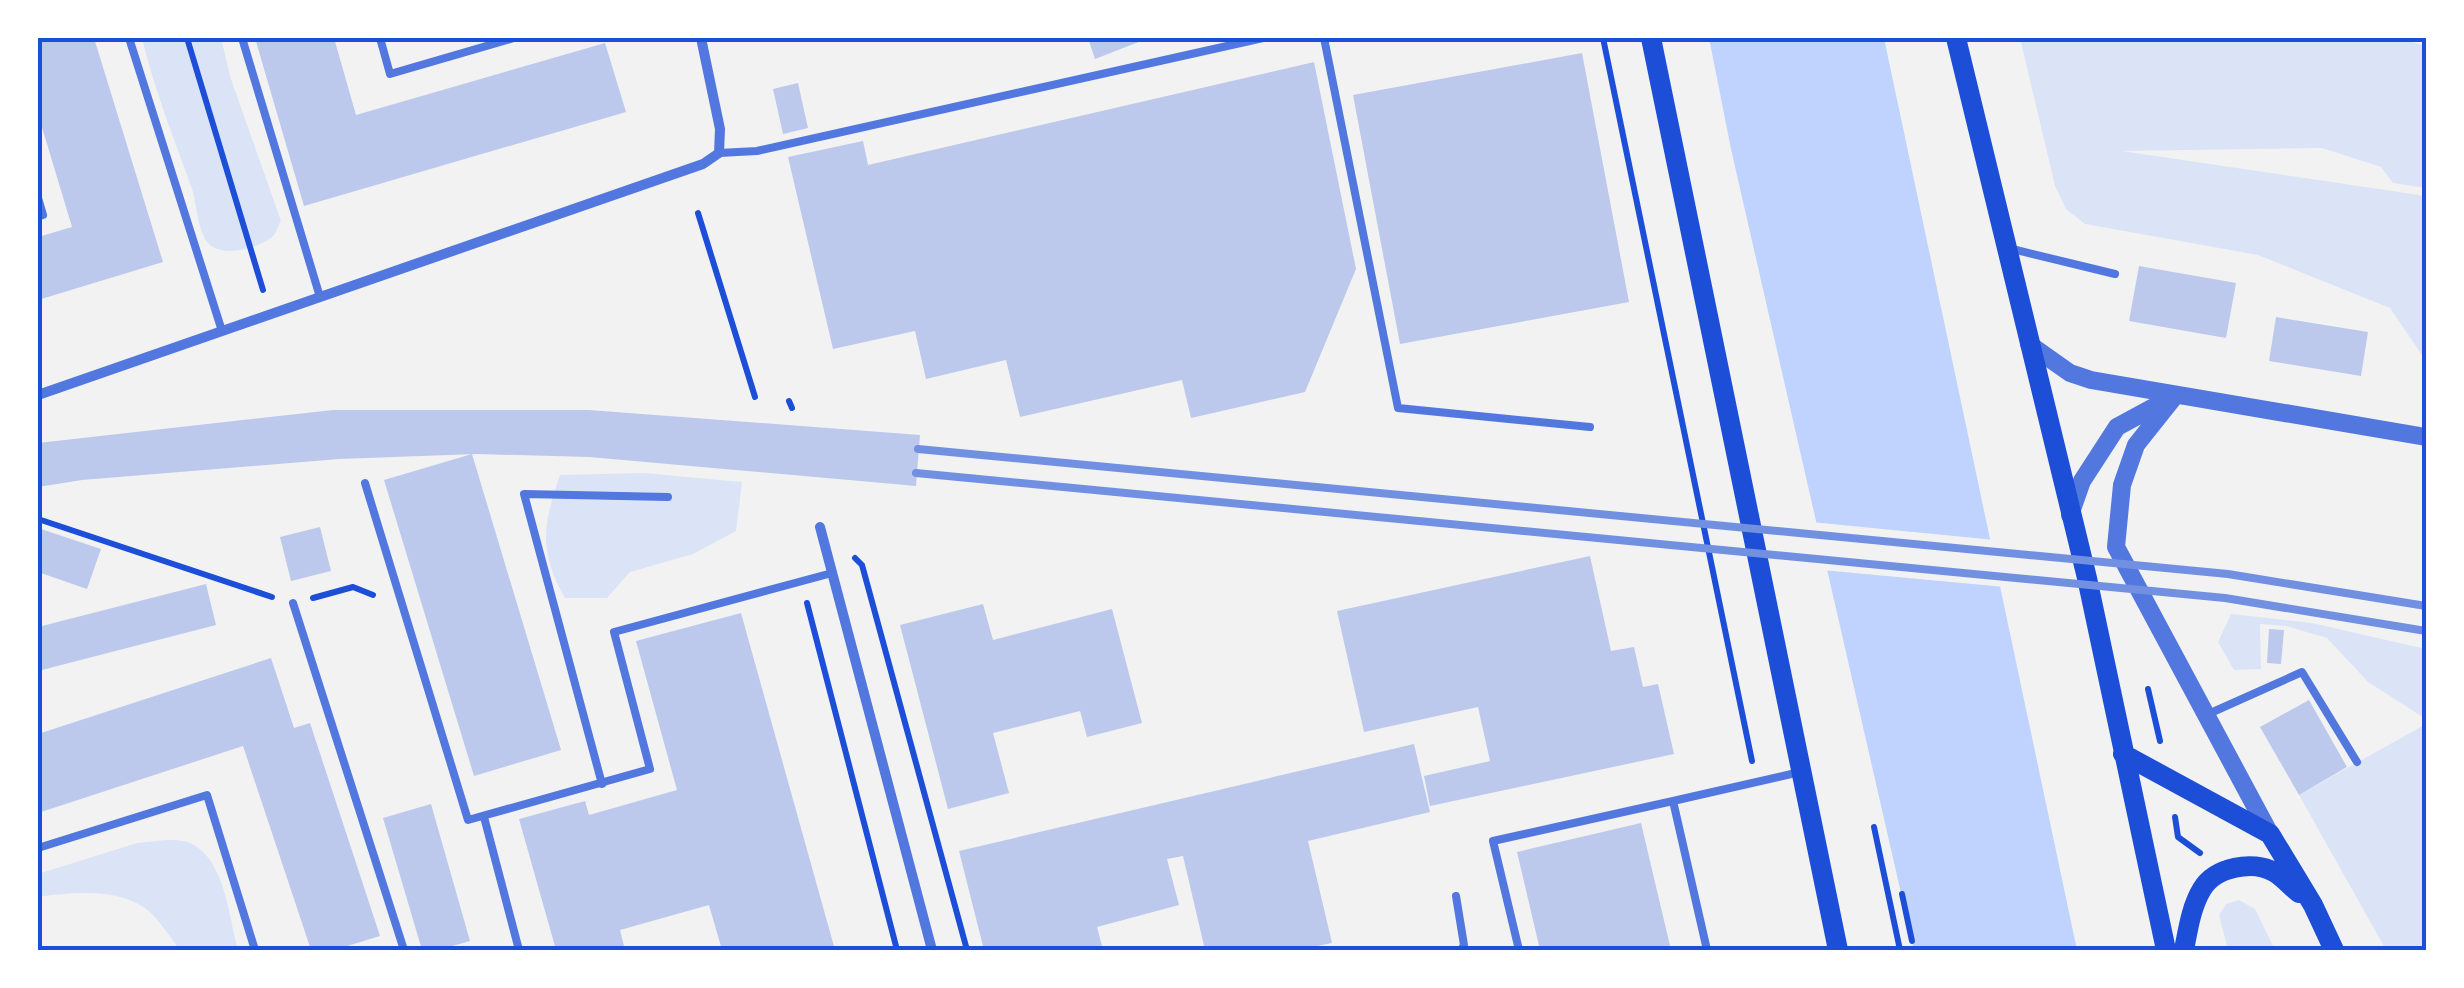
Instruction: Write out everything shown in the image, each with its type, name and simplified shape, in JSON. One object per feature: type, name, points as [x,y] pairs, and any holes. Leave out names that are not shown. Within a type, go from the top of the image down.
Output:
[{"type":"main road","points":[[1651,38],[1838,950]]},
{"type":"main road","points":[[1956,38],[2070,515],[2166,950]]},
{"type":"main road","points":[[2123,754],[2270,834],[2313,905],[2334,950]]},
{"type":"main road","points":[[2184,950],[2203,885],[2224,870],[2250,866],[2274,872],[2313,905]]},
{"type":"street","points":[[38,396],[704,164],[719,153],[720,129],[702,38]]},
{"type":"street","points":[[2029,344],[2070,374],[2175,396],[2426,437]]},
{"type":"street","points":[[2070,515],[2088,469],[2117,427],[2175,396]]},
{"type":"street","points":[[2175,396],[2136,445],[2122,485],[2116,547],[2270,834]]},
{"type":"street","points":[[820,526],[932,950]]},
{"type":"lane","points":[[129,38],[222,331]]},
{"type":"lane","points":[[242,38],[320,297]]},
{"type":"lane","points":[[380,38],[390,74],[508,38]]},
{"type":"lane","points":[[719,153],[757,151],[1263,38]]},
{"type":"lane","points":[[1324,38],[1398,408],[1590,427]]},
{"type":"lane","points":[[38,198],[43,215],[38,216]]},
{"type":"lane","points":[[2006,248],[2115,274]]},
{"type":"lane","points":[[365,483],[468,820],[650,769],[614,632],[832,572]]},
{"type":"lane","points":[[602,784],[524,494],[668,497]]},
{"type":"lane","points":[[292,604],[404,950]]},
{"type":"lane","points":[[2206,715],[2302,672],[2357,762]]},
{"type":"lane","points":[[1519,950],[1493,841],[1800,772]]},
{"type":"lane","points":[[38,848],[208,795],[255,950]]},
{"type":"lane","points":[[1674,801],[1707,950]]},
{"type":"lane","points":[[484,817],[519,950]]},
{"type":"lane","points":[[1456,896],[1464,945],[1460,950]]},
{"type":"path","points":[[186,38],[270,314]]},
{"type":"path","points":[[1603,38],[1756,782]]},
{"type":"path","points":[[698,213],[755,397]]},
{"type":"path","points":[[38,519],[292,604],[354,587],[380,598]]},
{"type":"path","points":[[1874,826],[1900,950]]},
{"type":"path","points":[[1902,894],[1912,941]]},
{"type":"shaded area","points":[[142,38],[221,38],[231,79],[281,221],[268,240],[232,251],[215,248],[205,239]]},
{"type":"shaded area","points":[[2020,38],[2397,38],[2426,46],[2426,188],[2393,183],[2381,167],[2322,148],[2122,151],[2426,196],[2426,361],[2390,308],[2258,255],[2085,224],[2066,209],[2055,186]]},
{"type":"shaded area","points":[[644,473],[742,482],[736,531],[693,554],[630,572],[607,598],[565,598],[550,566],[546,537],[560,475]]},
{"type":"shaded area","points":[[2231,614],[2312,623],[2426,649],[2426,719],[2368,682],[2327,638],[2286,626],[2260,624],[2261,669],[2234,670],[2218,642]]},
{"type":"shaded area","points":[[2426,724],[2426,950],[2386,950],[2299,795]]},
{"type":"shaded area","points":[[166,840],[194,845],[207,856],[225,894],[238,950],[180,950],[151,913],[112,895],[38,897],[38,874],[137,843]]},
{"type":"shaded area","points":[[2239,900],[2255,909],[2275,950],[2228,950],[2219,915],[2226,904]]},
{"type":"water","points":[[1709,38],[1884,38],[2077,950],[1914,950]]},
{"type":"pier","points":[[1811,522],[1995,540],[2005,587],[1822,570]]},
{"type":"building","points":[[38,38],[94,38],[163,262],[38,300],[38,237],[72,227],[38,114]]},
{"type":"building","points":[[255,38],[334,38],[356,115],[605,43],[626,112],[304,206]]},
{"type":"building","points":[[1088,38],[1149,38],[1095,59]]},
{"type":"building","points":[[1582,53],[1629,302],[1400,344],[1353,95]]},
{"type":"building","points":[[1314,62],[1356,269],[1305,392],[1191,418],[1182,380],[1020,417],[1006,360],[926,379],[915,331],[833,349],[788,157],[863,141],[868,165]]},
{"type":"building","points":[[798,83],[808,128],[783,134],[773,89]]},
{"type":"building","points":[[2139,266],[2236,283],[2226,338],[2129,321]]},
{"type":"building","points":[[2276,317],[2368,332],[2361,376],[2269,361]]},
{"type":"building","points":[[333,410],[589,410],[920,435],[916,486],[589,457],[477,454],[339,459],[38,487],[38,443]]},
{"type":"building","points":[[472,454],[561,750],[474,776],[384,480]]},
{"type":"building","points":[[320,527],[331,571],[291,581],[280,537]]},
{"type":"building","points":[[38,528],[101,549],[87,589],[38,572]]},
{"type":"building","points":[[1590,556],[1611,651],[1634,647],[1643,687],[1658,684],[1674,754],[1430,806],[1424,776],[1490,761],[1478,707],[1364,732],[1337,611]]},
{"type":"building","points":[[206,584],[216,625],[38,671],[38,627]]},
{"type":"building","points":[[983,604],[993,640],[1112,609],[1142,723],[1087,737],[1080,711],[993,733],[1009,793],[948,809],[900,625]]},
{"type":"building","points":[[741,613],[835,950],[722,950],[709,905],[620,930],[625,950],[556,950],[519,819],[585,801],[589,815],[677,790],[636,641]]},
{"type":"building","points":[[2269,629],[2284,630],[2281,664],[2267,663]]},
{"type":"building","points":[[271,658],[294,728],[310,723],[380,936],[334,950],[311,950],[243,746],[38,813],[38,734]]},
{"type":"building","points":[[2309,700],[2347,767],[2299,795],[2260,727]]},
{"type":"building","points":[[1414,744],[1430,812],[1308,841],[1332,943],[1298,950],[1205,950],[1183,856],[1167,859],[1179,905],[1097,927],[1103,950],[984,950],[959,851]]},
{"type":"building","points":[[431,804],[470,941],[422,950],[383,818]]},
{"type":"building","points":[[1641,823],[1671,950],[1540,950],[1517,852]]},
{"type":"railway","points":[[918,449],[2228,574],[2426,606]]},
{"type":"railway","points":[[916,473],[2225,598],[2426,631]]}]
